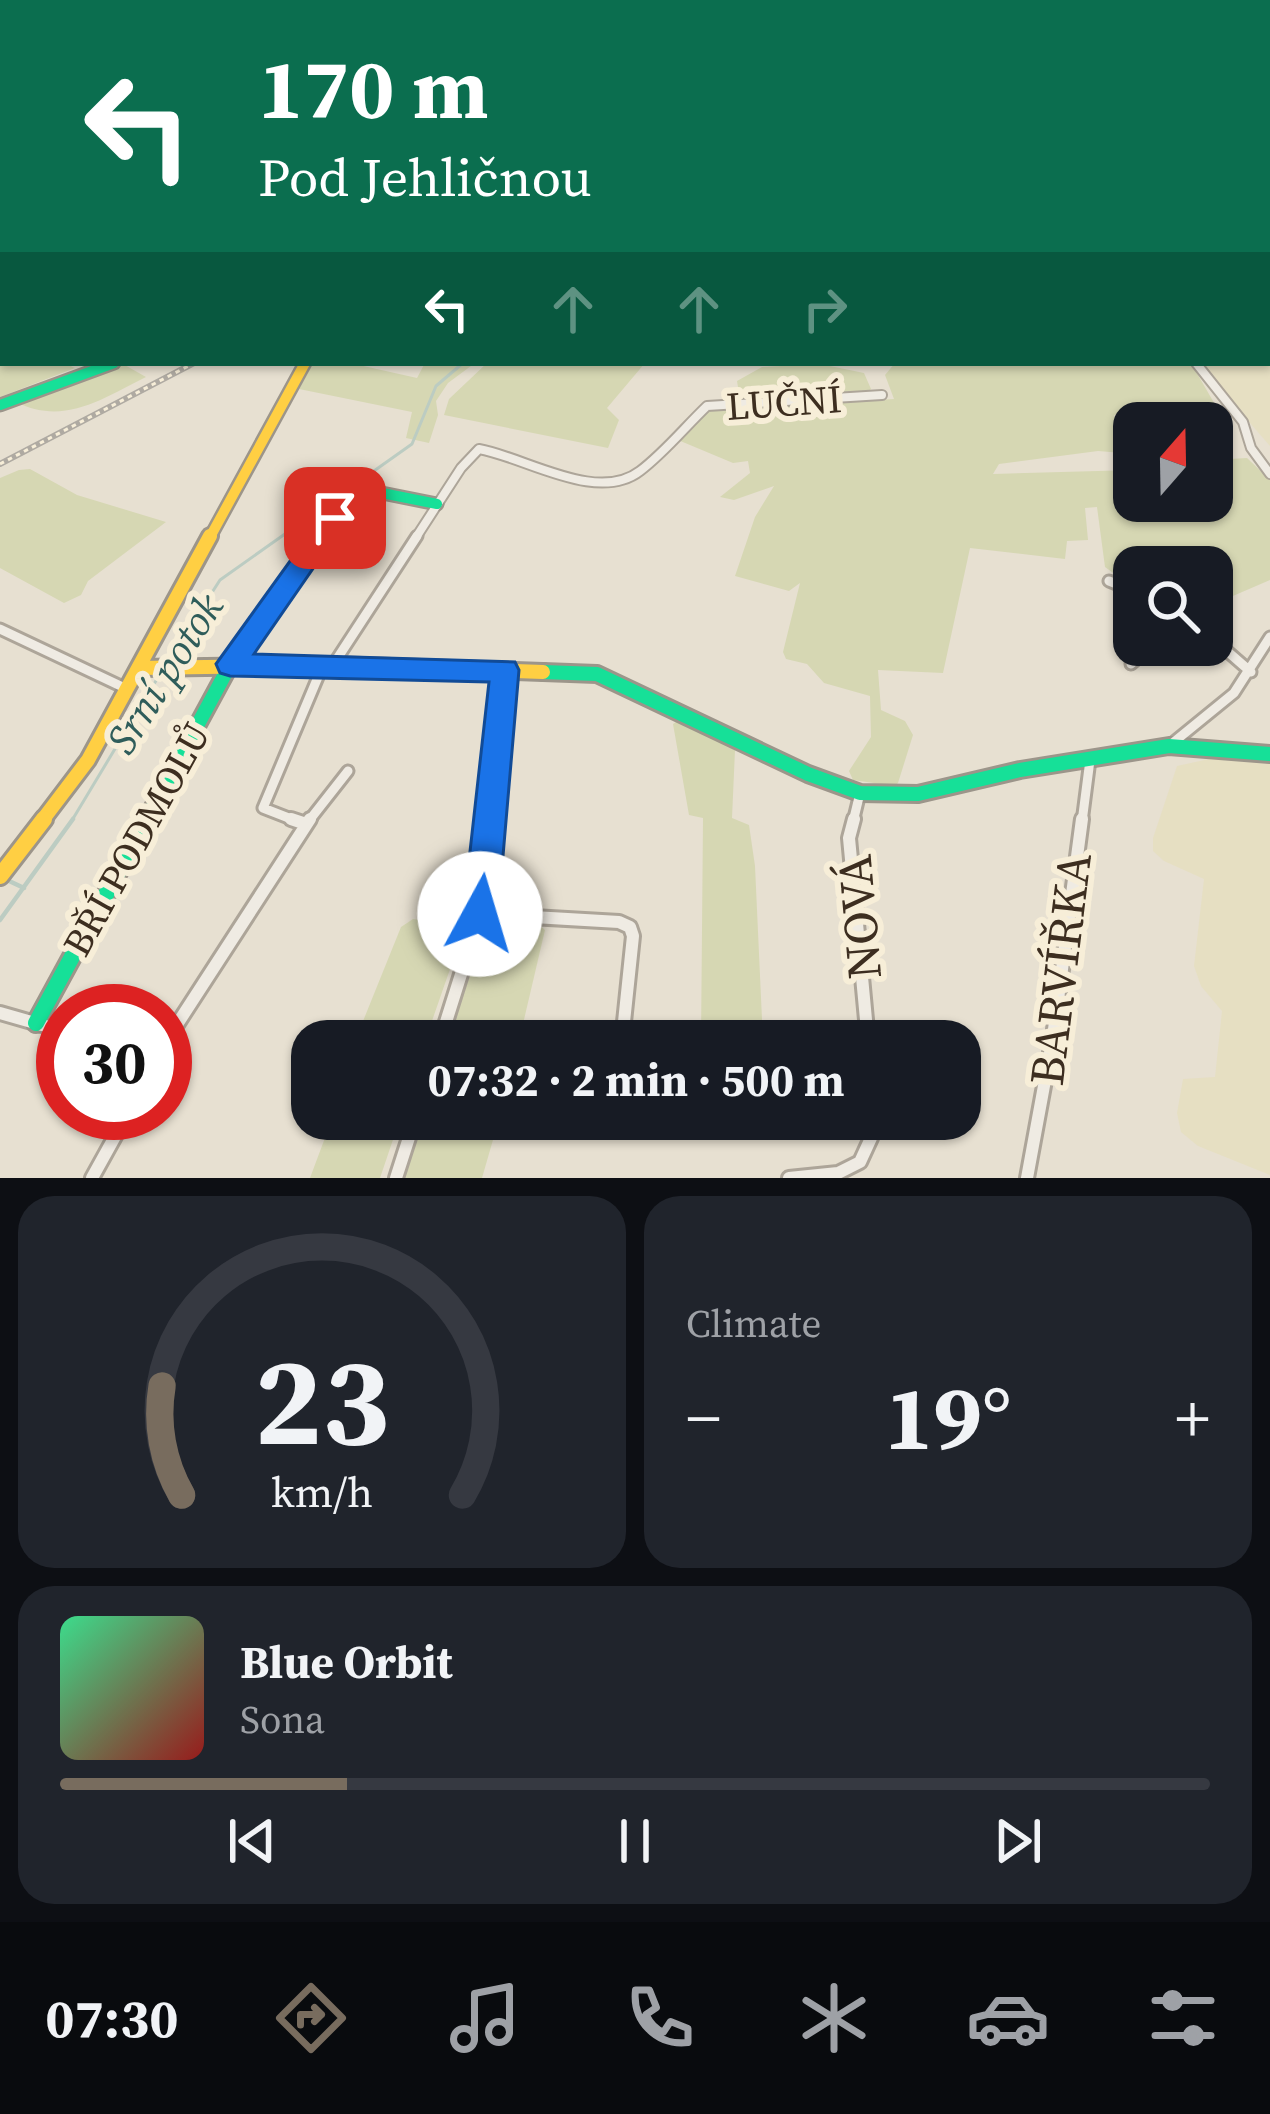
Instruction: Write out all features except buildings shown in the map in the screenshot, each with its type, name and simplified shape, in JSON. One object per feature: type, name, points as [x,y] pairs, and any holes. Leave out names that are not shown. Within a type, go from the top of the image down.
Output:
[{"type":"street","points":[[0,405],[106,366]]},
{"type":"street","points":[[0,876],[74,782],[303,366]]},
{"type":"street","points":[[1198,366],[1244,422],[1251,448],[1270,474]]},
{"type":"street","name":"LUČNÍ","points":[[333,665],[470,454],[479,449],[568,475],[623,482],[707,406],[882,395]]},
{"type":"street","name":"BŘÍ PODMOLŮ","points":[[57,984],[230,664],[357,488],[437,504]]},
{"type":"street","points":[[1109,581],[1113,583]]},
{"type":"street","points":[[0,629],[127,689]]},
{"type":"street","points":[[1169,746],[1234,693],[1270,637]]},
{"type":"street","points":[[1233,656],[1251,672]]},
{"type":"street","points":[[139,668],[333,665],[597,674],[808,774],[860,793],[918,794],[1020,770],[1169,746],[1270,754]]},
{"type":"street","points":[[306,824],[263,808],[318,677],[318,666]]},
{"type":"street","points":[[447,1020],[480,914],[505,670]]},
{"type":"street","name":"BARVÍŘKA","points":[[1027,1178],[1046,1082],[1090,760]]},
{"type":"street","points":[[192,1001],[306,824],[348,771]]},
{"type":"street","name":"NOVÁ","points":[[860,793],[850,838],[866,1020]]},
{"type":"street","points":[[480,914],[625,923],[633,936],[624,1020]]},
{"type":"street","points":[[0,1013],[36,1023]]},
{"type":"street","points":[[92,1178],[113,1140]]},
{"type":"street","points":[[396,1178],[408,1140]]},
{"type":"street","points":[[789,1178],[847,1172],[872,1155],[872,1140]]},
{"type":"shaded area","points":[[1201,366],[1270,366],[1270,446]]},
{"type":"shaded area","points":[[1209,759],[1270,763],[1270,1175],[1198,1146],[1181,1132],[1177,1113],[1183,1079],[1215,1077],[1222,1011],[1201,986],[1194,966],[1204,879],[1164,861],[1153,851],[1153,838],[1177,766]]},
{"type":"green space","points":[[0,366],[75,368],[0,397]]},
{"type":"green space","points":[[117,366],[146,377],[67,410],[34,409],[16,402]]},
{"type":"green space","points":[[311,366],[363,366],[417,378],[423,366],[471,366],[448,383],[436,401],[438,415],[429,443],[406,438],[412,412],[299,389]]},
{"type":"green space","points":[[484,366],[642,366],[607,408],[619,420],[608,448],[444,415],[449,399]]},
{"type":"green space","points":[[830,366],[864,373],[871,389],[865,394],[740,399],[737,381],[762,367]]},
{"type":"green space","points":[[892,366],[1193,366],[1214,402],[1113,402],[1113,452],[999,464],[993,474],[1113,471],[1113,522],[1233,522],[1233,459],[1247,458],[1270,480],[1270,580],[1233,596],[1233,546],[1113,546],[1113,573],[1105,567],[1097,507],[1085,508],[1088,540],[1067,541],[1065,559],[970,548],[943,673],[878,670],[881,710],[905,721],[913,735],[898,783],[853,780],[849,771],[871,737],[870,696],[824,683],[807,664],[786,659],[783,652],[800,583],[789,591],[735,576],[755,517],[774,486],[734,500],[720,497],[750,473],[748,461],[733,463],[678,440],[706,410],[894,399],[885,375]]},
{"type":"green space","points":[[30,469],[77,495],[166,522],[88,581],[81,595],[64,603],[0,568],[0,478]]},
{"type":"green space","points":[[679,720],[735,750],[732,818],[749,825],[762,1020],[701,1020],[703,818],[689,815],[673,724]]},
{"type":"green space","points":[[413,919],[465,926],[432,1020],[363,1020],[401,927]]},
{"type":"green space","points":[[490,921],[537,923],[545,930],[524,1020],[454,1020]]},
{"type":"green space","points":[[324,1140],[393,1140],[380,1178],[310,1178]]},
{"type":"green space","points":[[416,1140],[493,1140],[482,1178],[405,1178]]},
{"type":"waterway","name":"Srní potok","points":[[1164,0],[1171,0]]},
{"type":"waterway","name":"Srní potok","points":[[168,661],[220,580],[412,444],[436,386],[459,366]]},
{"type":"waterway","name":"Srní potok","points":[[72,821],[160,674]]},
{"type":"waterway","name":"Srní potok","points":[[23,888],[72,821]]},
{"type":"waterway","points":[[7,880],[23,888]]},
{"type":"waterway","name":"Srní potok","points":[[0,920],[23,888]]},
{"type":"railway","points":[[0,464],[188,366]]},
{"type":"traffic: fast","points":[[0,405],[106,366]]},
{"type":"traffic: fast","points":[[57,984],[230,665],[357,488],[437,504]]},
{"type":"traffic: fast","points":[[543,672],[597,674],[808,774],[860,793],[918,794],[1020,770],[1169,746],[1270,754]]},
{"type":"traffic: slow","points":[[0,876],[88,760],[303,366]]},
{"type":"traffic: slow","points":[[139,668],[333,665],[543,672]]},
{"type":"route","points":[[335,518],[230,664],[505,670],[480,914]]}]
